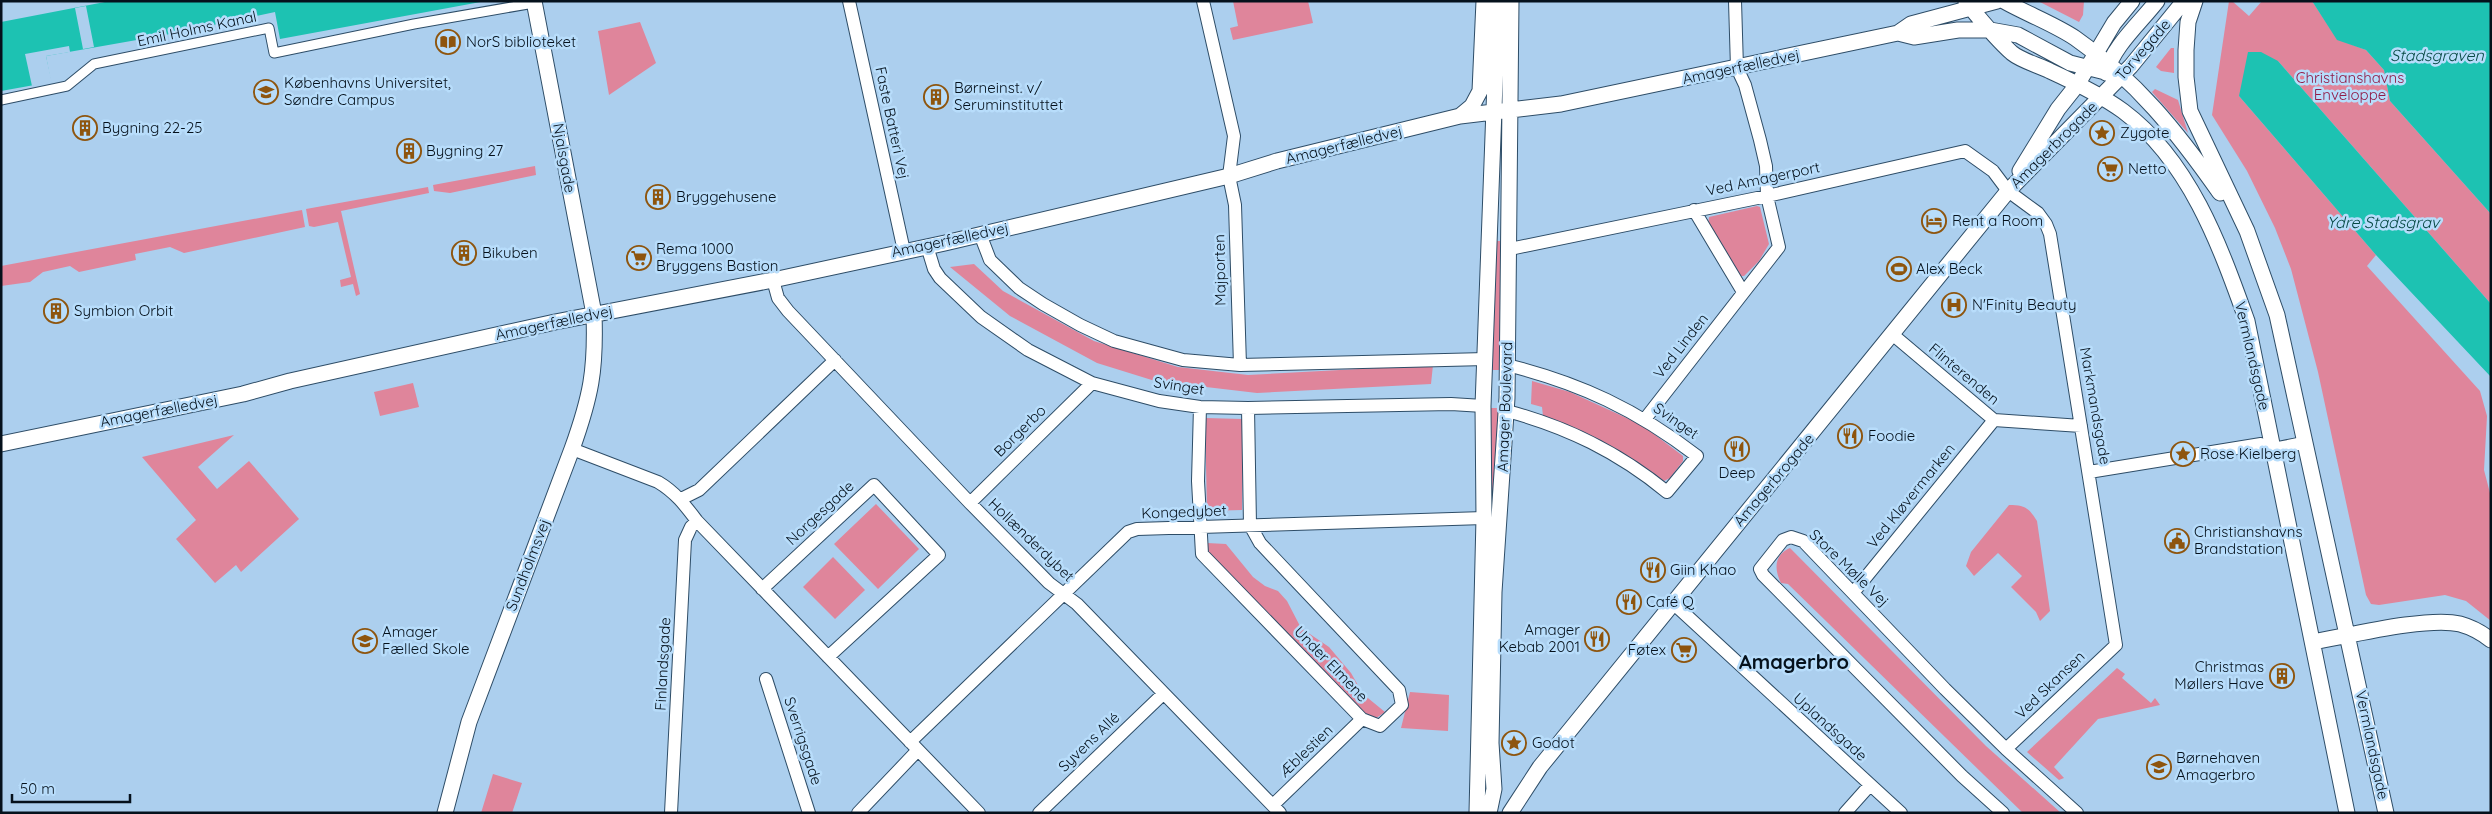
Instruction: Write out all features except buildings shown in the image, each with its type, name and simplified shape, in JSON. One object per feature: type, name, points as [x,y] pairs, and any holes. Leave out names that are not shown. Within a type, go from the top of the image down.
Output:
[{"type":"street","name":"Faste Batteri Vej","points":[[849,1],[904,251]]},
{"type":"street","name":"Majporten","points":[[1204,1],[1234,136],[1229,176],[1235,206],[1240,365]]},
{"type":"street","points":[[1460,116],[1472,106],[1480,91],[1484,1]]},
{"type":"street","name":"Amager Boulevard","points":[[1476,813],[1484,518],[1483,406],[1498,1]]},
{"type":"street","name":"Amager Boulevard","points":[[1491,813],[1494,790],[1491,743],[1494,592],[1508,365],[1511,1]]},
{"type":"street","points":[[1735,1],[1737,68]]},
{"type":"street","name":"Amagerfælledvej","points":[[1898,34],[1911,24],[1969,5],[1997,1]]},
{"type":"street","name":"Vermlandsgade","points":[[2004,1],[2074,37],[2096,54],[2114,77],[2142,94],[2172,126],[2247,231]]},
{"type":"street","points":[[2077,85],[2114,23],[2132,1]]},
{"type":"street","points":[[2100,98],[2158,1]]},
{"type":"street","name":"Torvegade","points":[[2114,77],[2184,1]]},
{"type":"street","name":"Vermlandsgade","points":[[2195,1],[2188,22],[2186,50],[2186,77],[2190,111],[2247,231],[2277,315],[2303,443],[2348,636],[2386,813]]},
{"type":"street","name":"Emil Holms Kanal","points":[[1,100],[67,86],[94,64],[269,28],[274,52],[534,2]]},
{"type":"street","name":"Njalsgade","points":[[534,2],[594,314]]},
{"type":"street","name":"Vermlandsgade","points":[[1969,5],[2013,54],[2077,85],[2124,112],[2166,153],[2192,192],[2222,251],[2247,322],[2347,813]]},
{"type":"street","name":"Amagerfælledvej","points":[[1,444],[243,394],[290,381],[594,314],[773,280],[927,246],[1229,176],[1277,161],[1460,116],[1561,104],[1898,34],[1914,37],[1958,30],[1990,30],[2018,35],[2070,63],[2114,77]]},
{"type":"street","name":"Ved Linden","points":[[1645,419],[1779,247],[1767,196],[1766,166],[1760,140],[1745,85],[1737,68]]},
{"type":"street","points":[[2077,85],[2114,77]]},
{"type":"street","name":"Amagerbrogade","points":[[2008,191],[2058,108],[2077,85]]},
{"type":"street","name":"Amagerbrogade","points":[[1510,813],[1540,767],[2008,191],[2100,98]]},
{"type":"street","name":"Ved Amagerport","points":[[1510,250],[1767,196],[1964,151],[1993,171],[2008,191]]},
{"type":"street","name":"Markmandsgade","points":[[2008,191],[2028,204],[2046,224],[2090,472],[2116,645]]},
{"type":"street","points":[[1694,210],[1743,292]]},
{"type":"street","name":"Svinget","points":[[980,234],[990,260],[1019,288],[1080,325],[1114,341],[1183,360],[1240,365],[1486,359]]},
{"type":"street","name":"Svinget","points":[[927,246],[934,269],[940,278],[982,317],[1028,350],[1092,383],[1159,401],[1200,407],[1248,408],[1451,404],[1483,406]]},
{"type":"street","name":"Hollænderdybet","points":[[773,280],[778,298],[970,503],[1050,584],[1076,604],[1277,809]]},
{"type":"street","name":"Sundholmsvej","points":[[445,813],[469,722],[588,405],[595,355],[594,314]]},
{"type":"street","name":"Flinterenden","points":[[1892,334],[1994,420],[2081,426]]},
{"type":"street","points":[[681,499],[699,490],[835,360]]},
{"type":"street","name":"Svinget","points":[[1506,411],[1542,420],[1576,433],[1608,449],[1639,469],[1667,492],[1697,456],[1645,419],[1579,386],[1508,365]]},
{"type":"street","name":"Borgerbo","points":[[970,503],[1092,383]]},
{"type":"street","name":"Under Elmene","points":[[1200,407],[1200,527],[1202,554],[1362,720],[1380,726],[1402,705],[1399,690],[1260,543],[1250,525]]},
{"type":"street","points":[[1248,408],[1250,525]]},
{"type":"street","name":"Ved Kløvermarken","points":[[1853,593],[1994,420]]},
{"type":"street","points":[[2090,472],[2258,444],[2273,449],[2303,443]]},
{"type":"street","points":[[572,449],[658,482],[681,499],[697,521],[980,813]]},
{"type":"street","name":"Norgesgade","points":[[762,589],[874,485],[939,555],[828,657]]},
{"type":"street","name":"Kongedybet","points":[[858,813],[914,746],[1063,593],[1128,532],[1137,529],[1484,518]]},
{"type":"street","name":"Finlandsgade","points":[[671,813],[685,540],[690,527],[697,521]]},
{"type":"street","name":"Store Mølle Vej","points":[[2004,813],[1962,776],[1763,575],[1760,568],[1781,542],[1791,537],[1803,541],[2006,749],[2077,813]]},
{"type":"street","name":"Uplandsgade","points":[[1673,602],[1901,813]]},
{"type":"street","points":[[2313,642],[2423,623],[2458,623],[2482,633],[2491,640]]},
{"type":"street","name":"Ved Skansen","points":[[2006,749],[2116,645]]},
{"type":"street","name":"Sverrigsgade","points":[[766,679],[809,813]]},
{"type":"street","name":"Syvens Allé","points":[[1039,813],[1163,694]]},
{"type":"street","name":"Æblestien","points":[[1277,809],[1302,777],[1362,720]]},
{"type":"street","name":"Amagerbrogade","points":[[1491,813],[1540,767]]},
{"type":"street","points":[[1845,813],[1870,785]]},
{"type":"green space","points":[[1233,1],[1308,1],[1313,23],[1233,40],[1230,28],[1238,26]]},
{"type":"green space","points":[[2038,1],[2084,1],[2083,15],[2079,22]]},
{"type":"green space","name":"Christianshavns Enveloppe","points":[[2229,1],[2232,1],[2249,16],[2262,1],[2312,1],[2337,39],[2366,50],[2384,70],[2390,101],[2491,214],[2491,304],[2278,61],[2239,96],[2376,255],[2367,266],[2480,391],[2487,416],[2484,470],[2491,497],[2491,621],[2466,601],[2445,595],[2379,605],[2371,604],[2366,595],[2318,372],[2291,269],[2275,228],[2247,171],[2212,115]]},
{"type":"green space","points":[[640,22],[656,63],[609,95],[598,31]]},
{"type":"green space","points":[[2171,48],[2174,48],[2174,73],[2161,71],[2156,67]]},
{"type":"green space","points":[[2155,89],[2178,100],[2188,133],[2152,92]]},
{"type":"green space","points":[[535,166],[536,175],[450,193],[434,191],[433,185]]},
{"type":"green space","points":[[428,187],[429,193],[341,211],[360,294],[356,296],[353,284],[341,287],[340,280],[351,277],[338,222],[314,227],[309,226],[306,209]]},
{"type":"green space","points":[[1757,206],[1760,207],[1769,244],[1759,261],[1744,276],[1741,276],[1708,224],[1709,217]]},
{"type":"green space","points":[[302,210],[305,227],[184,253],[170,247],[135,254],[136,260],[79,272],[70,266],[43,272],[30,282],[1,286],[1,266]]},
{"type":"green space","points":[[1496,241],[1500,241],[1500,370],[1490,370]]},
{"type":"green space","points":[[974,264],[1003,291],[1094,341],[1178,367],[1248,375],[1433,365],[1431,384],[1257,393],[1155,381],[1097,363],[1010,316],[950,267]]},
{"type":"green space","points":[[1532,381],[1570,392],[1642,425],[1683,456],[1683,461],[1670,478],[1664,481],[1606,444],[1576,429],[1543,416],[1542,407],[1531,404]]},
{"type":"green space","points":[[413,383],[419,407],[380,416],[374,392]]},
{"type":"green space","points":[[1489,408],[1499,408],[1492,586]]},
{"type":"green space","points":[[1205,418],[1243,419],[1242,510],[1207,511]]},
{"type":"green space","points":[[234,435],[198,467],[217,489],[249,461],[299,519],[241,572],[236,565],[215,583],[176,539],[196,520],[142,457]]},
{"type":"green space","points":[[876,504],[919,549],[878,589],[834,544]]},
{"type":"green space","points":[[2009,505],[2026,508],[2037,521],[2050,611],[2040,621],[2036,612],[2011,587],[2022,576],[1998,553],[1974,576],[1966,566],[1971,552]]},
{"type":"green space","points":[[1207,543],[1226,544],[1253,577],[1265,586],[1278,591],[1287,601],[1301,628],[1329,647],[1351,673],[1363,694],[1385,712],[1375,719],[1368,718],[1206,550]]},
{"type":"green space","points":[[1790,548],[1986,746],[2061,813],[2023,813],[1788,584],[1781,583],[1777,573],[1778,558]]},
{"type":"green space","points":[[833,557],[865,590],[835,619],[803,587]]},
{"type":"green space","points":[[2117,668],[2125,674],[2122,678],[2151,703],[2155,698],[2160,705],[2098,719],[2054,767],[2064,778],[2059,780],[2027,752]]},
{"type":"green space","points":[[1410,692],[1449,695],[1448,731],[1401,728]]},
{"type":"green space","points":[[493,774],[522,783],[512,813],[481,813]]},
{"type":"water","points":[[110,1],[486,1],[280,39],[275,12],[165,35],[46,56],[51,82],[1,91],[1,22]]},
{"type":"water","name":"Stadsgraven","points":[[2312,1],[2491,1],[2491,214],[2390,101],[2384,70],[2366,50],[2337,40]]},
{"type":"water","name":"Ydre Stadsgrav","points":[[2248,52],[2261,52],[2278,61],[2491,304],[2491,377],[2376,255],[2239,96]]},
{"type":"pier","points":[[86,6],[94,47],[83,49],[75,8]]},
{"type":"pier","points":[[69,46],[70,52],[46,56],[52,83],[32,86],[25,54]]},
{"type":"place","name":"NorS biblioteket","points":[[448,42]]},
{"type":"place","name":"Københavns Universitet, Søndre Campus","points":[[266,92]]},
{"type":"place","name":"Børneinst. v/ Seruminstituttet","points":[[936,97]]},
{"type":"place","name":"Bygning 22-25","points":[[85,128]]},
{"type":"place","name":"Zygote","points":[[2102,133]]},
{"type":"place","name":"Bygning 27","points":[[409,151]]},
{"type":"place","name":"Netto","points":[[2110,169]]},
{"type":"place","name":"Bryggehusene","points":[[658,197]]},
{"type":"place","name":"Rent a Room","points":[[1934,221]]},
{"type":"place","name":"Bikuben","points":[[464,253]]},
{"type":"place","name":"Rema 1000 Bryggens Bastion","points":[[639,258]]},
{"type":"place","name":"Alex Beck","points":[[1899,269]]},
{"type":"place","name":"N'Finity Beauty","points":[[1954,305]]},
{"type":"place","name":"Symbion Orbit","points":[[56,311]]},
{"type":"place","name":"Foodie","points":[[1850,436]]},
{"type":"place","name":"Deep","points":[[1737,449]]},
{"type":"place","name":"Rose Kielberg","points":[[2183,454]]},
{"type":"place","name":"Christianshavns Brandstation","points":[[2177,541]]},
{"type":"place","name":"Giin Khao","points":[[1653,570]]},
{"type":"place","name":"Café Q","points":[[1629,602]]},
{"type":"place","name":"Amager Kebab 2001","points":[[1597,639]]},
{"type":"place","name":"Amager Fælled Skole","points":[[365,641]]},
{"type":"place","name":"Føtex","points":[[1684,650]]},
{"type":"place","name":"Christmas Møllers Have","points":[[2282,676]]},
{"type":"place","name":"Godot","points":[[1514,743]]},
{"type":"place","name":"Børnehaven Amagerbro","points":[[2159,767]]},
{"type":"district","name":"Amagerbro","points":[[1794,662]]}]
